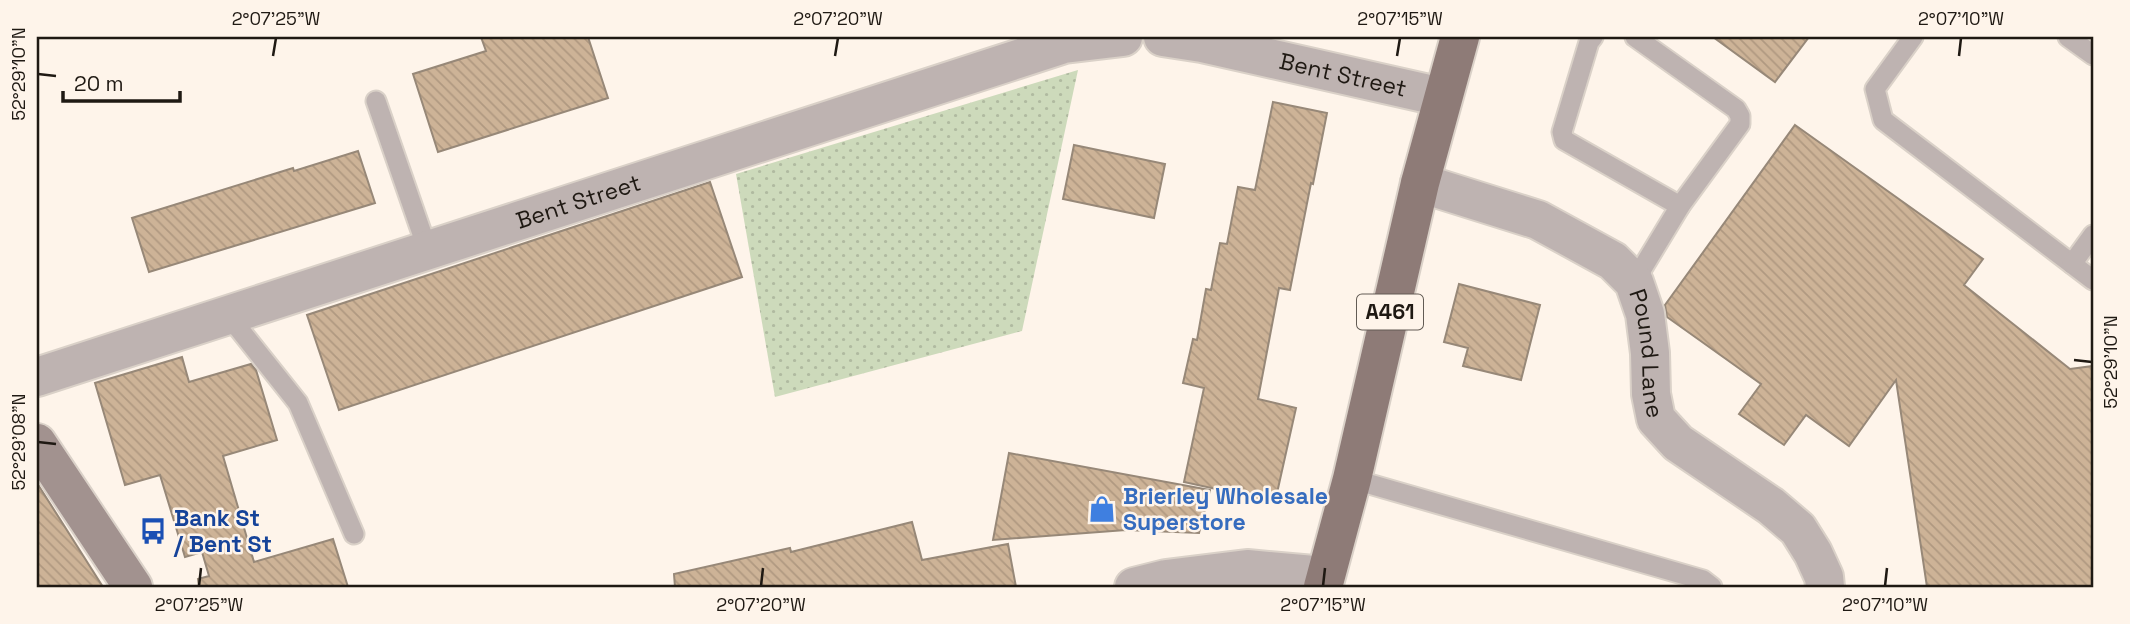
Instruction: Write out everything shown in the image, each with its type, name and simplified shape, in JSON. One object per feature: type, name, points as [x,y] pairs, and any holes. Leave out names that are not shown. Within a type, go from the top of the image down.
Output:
[{"type":"main road","name":"A461","points":[[1324,582],[1352,479],[1419,183],[1460,37]]},
{"type":"main road","points":[[37,443],[133,587]]},
{"type":"street","name":"Bent Street","points":[[37,377],[1064,44],[1123,37]]},
{"type":"street","name":"Bent Street","points":[[1163,37],[1202,43],[1442,97]]},
{"type":"street","name":"Pound Lane","points":[[1419,183],[1538,220],[1613,261],[1634,282],[1645,314],[1651,394],[1656,419],[1678,443],[1771,506],[1798,529],[1824,577],[1825,587]]},
{"type":"street","points":[[1134,587],[1166,579],[1247,569],[1324,582]]},
{"type":"lane","points":[[1593,37],[1589,42],[1562,132],[1564,140],[1680,206]]},
{"type":"lane","points":[[1634,282],[1680,206],[1740,124],[1737,109],[1635,37]]},
{"type":"lane","points":[[1913,37],[1875,89],[1883,121],[2093,280]]},
{"type":"lane","points":[[2068,37],[2093,55]]},
{"type":"lane","points":[[376,101],[428,251]]},
{"type":"lane","points":[[2072,264],[2093,235]]},
{"type":"lane","points":[[229,315],[298,403],[354,534]]},
{"type":"lane","points":[[1352,479],[1703,580],[1712,587]]},
{"type":"green space","points":[[1078,70],[1022,331],[775,397],[736,174]]},
{"type":"building","points":[[481,37],[588,37],[608,98],[438,152],[413,74],[486,51]]},
{"type":"building","points":[[1713,37],[1809,37],[1775,82]]},
{"type":"building","points":[[1273,102],[1327,113],[1290,290],[1279,288],[1258,399],[1296,408],[1275,502],[1184,482],[1204,388],[1183,383],[1193,339],[1197,340],[1206,289],[1211,290],[1220,243],[1227,244],[1238,187],[1255,190]]},
{"type":"building","points":[[1795,125],[1983,259],[1964,285],[2070,369],[2093,366],[2093,587],[1927,587],[1896,380],[1849,446],[1806,415],[1784,445],[1739,414],[1761,384],[1667,317],[1665,305]]},
{"type":"building","points":[[1074,145],[1165,164],[1154,218],[1063,199]]},
{"type":"building","points":[[358,151],[375,203],[149,272],[132,218],[293,168],[294,171]]},
{"type":"building","points":[[710,182],[742,277],[339,410],[307,315]]},
{"type":"building","points":[[1459,284],[1540,305],[1521,380],[1463,366],[1468,348],[1444,342]]},
{"type":"building","points":[[182,357],[189,382],[251,364],[256,370],[277,440],[223,456],[254,562],[333,539],[348,587],[199,587],[198,579],[209,576],[202,552],[185,557],[160,475],[125,485],[95,383]]},
{"type":"building","name":"Brierley Wholesale Superstore","points":[[1009,453],[1210,490],[1199,533],[1126,530],[993,540]]},
{"type":"building","points":[[37,483],[103,587],[37,587]]},
{"type":"building","points":[[912,522],[922,560],[1008,544],[1016,587],[675,587],[674,574],[790,548],[791,552]]},
{"type":"place","name":"Brierley Wholesale Superstore","points":[[1102,509]]},
{"type":"place","name":"Bank St / Bent St","points":[[153,531]]}]
